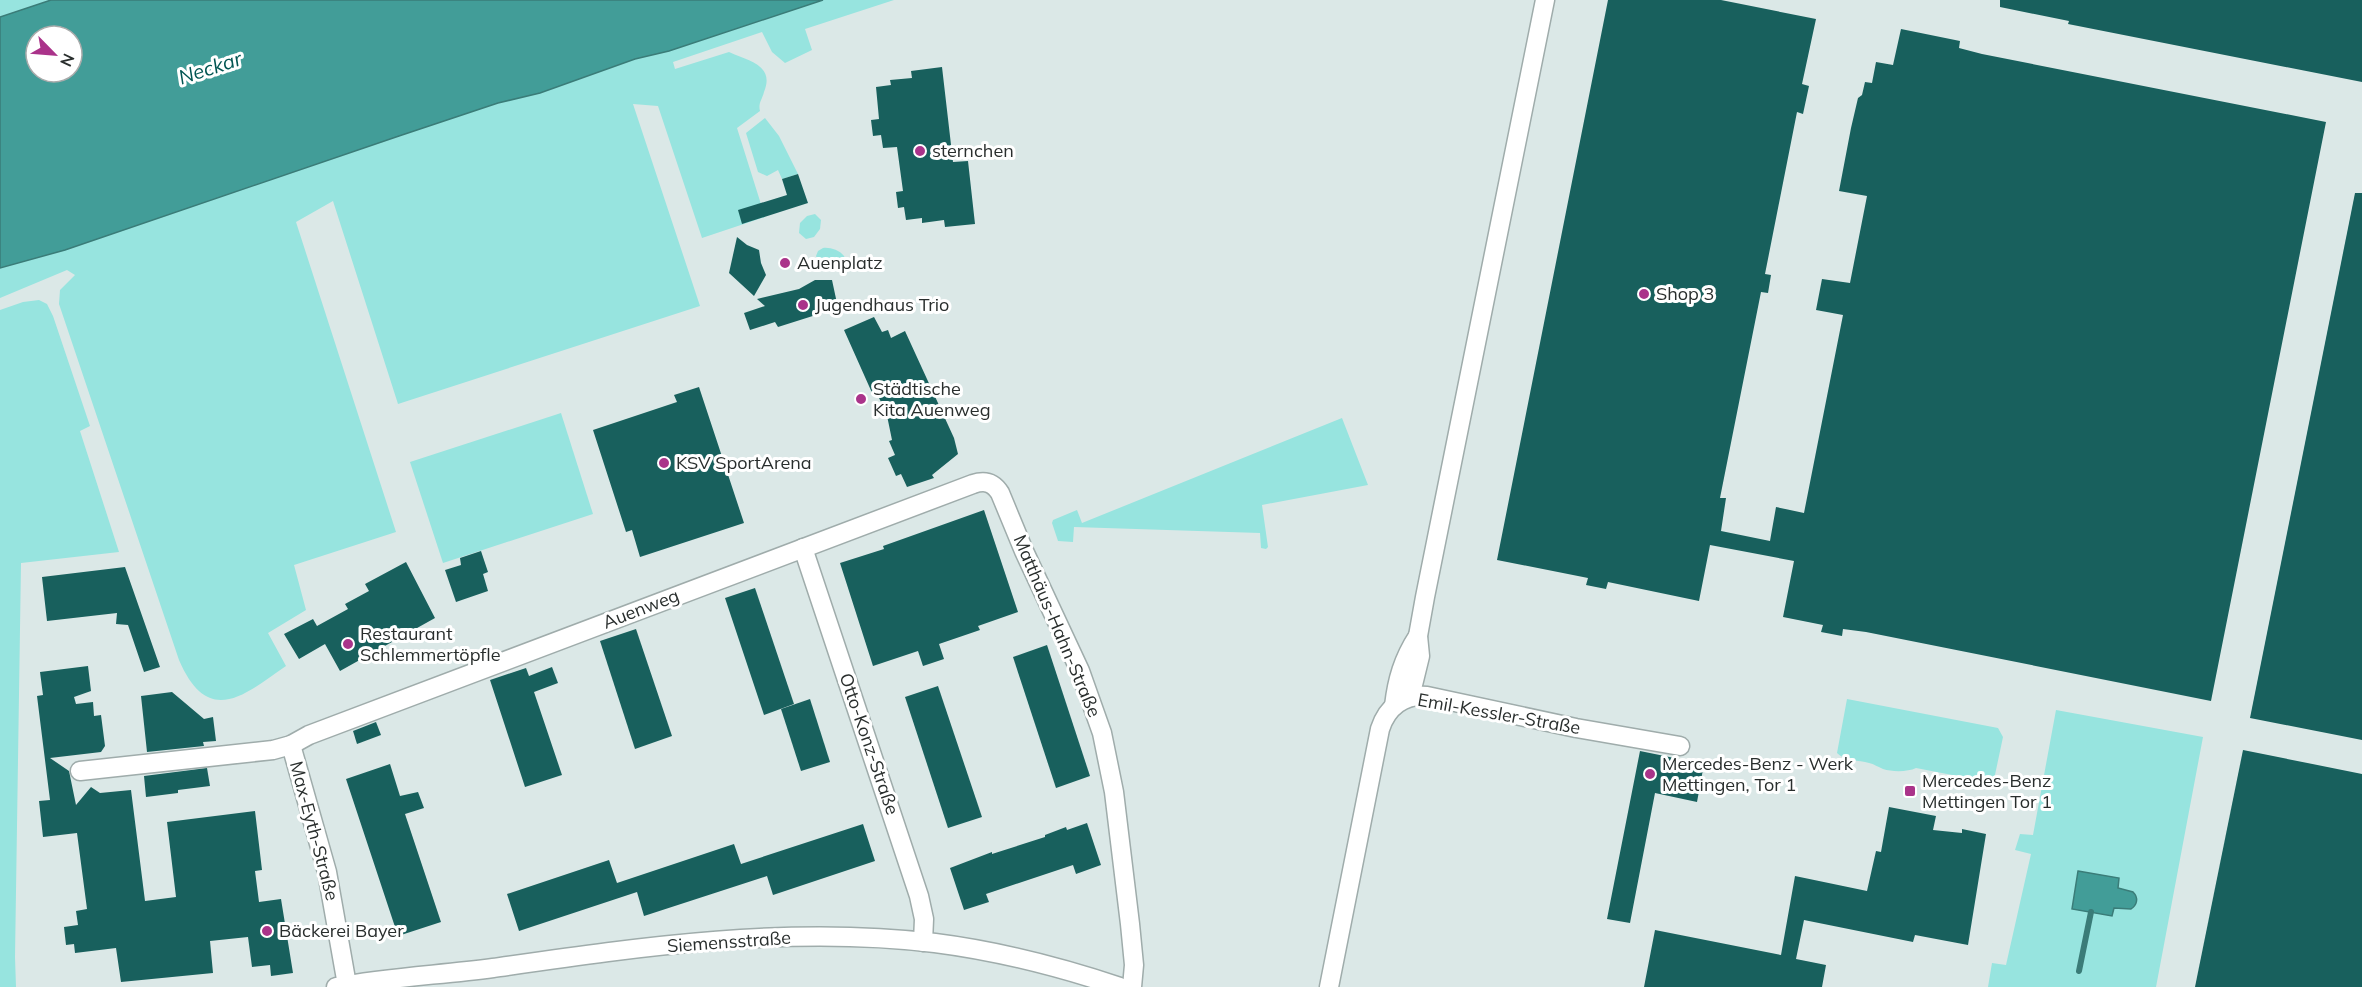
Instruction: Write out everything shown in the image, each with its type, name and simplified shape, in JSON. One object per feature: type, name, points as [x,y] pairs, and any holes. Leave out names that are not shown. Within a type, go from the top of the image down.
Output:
[{"type":"street","points":[[1410,697],[1420,656],[1418,636],[1545,0]]},
{"type":"street","name":"Auenweg","points":[[291,745],[309,735],[973,484],[982,482],[993,484]]},
{"type":"street","name":"Matthäus-Hahn-Straße","points":[[993,484],[1000,493],[1024,551],[1080,671],[1102,733],[1114,792],[1130,924],[1134,965],[1132,987]]},
{"type":"street","name":"Otto-Konz-Straße","points":[[803,548],[919,896],[924,919],[923,942]]},
{"type":"street","points":[[1394,706],[1399,675],[1407,654],[1418,636]]},
{"type":"street","name":"Emil-Kessler-Straße","points":[[1329,987],[1380,729],[1387,713],[1394,706],[1410,697],[1427,696],[1576,728],[1680,746]]},
{"type":"street","name":"Max-Eyth-Straße","points":[[80,771],[273,750],[291,745],[327,872],[341,986]]},
{"type":"street","name":"Siemensstraße","points":[[341,986],[730,939],[808,936],[923,942],[1021,959],[1075,972],[1120,987]]},
{"type":"shaded area","points":[[0,0],[51,0],[0,17]]},
{"type":"shaded area","points":[[823,0],[894,0],[805,29],[812,50],[785,63],[772,52],[762,32],[673,62],[675,69],[729,52],[752,61],[763,70],[766,83],[760,111],[737,128],[765,217],[702,238],[658,106],[633,104],[700,306],[398,404],[333,201],[296,222],[396,532],[294,565],[306,610],[268,633],[286,666],[241,695],[227,699],[214,699],[202,693],[190,681],[179,660],[59,304],[60,290],[75,275],[67,270],[0,298],[0,268],[65,250],[498,103],[540,93],[635,59],[669,51]]},
{"type":"shaded area","points":[[765,118],[779,136],[798,174],[782,179],[778,170],[767,176],[758,172],[746,133]]},
{"type":"shaded area","points":[[815,214],[821,220],[820,229],[814,237],[806,239],[799,233],[800,223],[807,216]]},
{"type":"shaded area","points":[[823,248],[840,252],[846,260],[845,267],[835,271],[820,266],[816,256]]},
{"type":"shaded area","points":[[39,300],[47,304],[53,316],[90,426],[80,431],[119,552],[21,563],[16,987],[0,987],[0,310],[23,302]]},
{"type":"shaded area","points":[[561,413],[593,514],[443,563],[410,462]]},
{"type":"shaded area","points":[[1342,418],[1368,485],[1262,505],[1268,547],[1266,549],[1261,548],[1260,533],[1074,527],[1073,542],[1058,541],[1053,520],[1077,510],[1082,523]]},
{"type":"shaded area","points":[[1847,699],[1998,728],[2003,737],[1992,789],[1975,786],[1973,779],[1916,768],[1904,771],[1887,770],[1871,763],[1840,756],[1837,753]]},
{"type":"shaded area","points":[[2056,710],[2203,737],[2156,987],[1988,987],[1992,963],[2006,965],[2031,854],[2015,850],[2020,834],[2033,835]]},
{"type":"water","name":"Neckar","points":[[51,0],[823,0],[669,51],[635,59],[540,93],[498,103],[65,250],[0,268],[0,17]]},
{"type":"water","points":[[2078,871],[2119,878],[2118,888],[2135,894],[2137,899],[2135,906],[2131,909],[2114,908],[2112,916],[2072,909]]},
{"type":"building","points":[[1608,0],[1721,0],[1816,19],[1802,84],[1809,86],[1803,114],[1797,112],[1765,274],[1771,275],[1768,293],[1761,292],[1720,498],[1726,498],[1721,531],[1770,541],[1776,507],[1804,513],[1843,315],[1816,310],[1822,279],[1850,283],[1867,196],[1839,191],[1851,128],[1858,98],[1862,95],[1865,82],[1872,83],[1876,62],[1893,65],[1901,29],[1960,41],[1959,48],[1982,54],[2326,122],[2211,701],[1866,632],[1843,629],[1842,636],[1821,632],[1823,625],[1783,617],[1794,561],[1710,545],[1699,601],[1608,582],[1606,589],[1586,585],[1588,578],[1497,560]]},
{"type":"building","points":[[2000,0],[2362,0],[2362,82],[2068,24],[2069,21],[2000,7]]},
{"type":"building","name":"sternchen","points":[[942,67],[953,162],[968,161],[975,224],[945,227],[944,220],[922,223],[922,218],[906,220],[904,207],[898,208],[896,192],[903,191],[897,147],[883,148],[881,135],[873,136],[871,120],[879,119],[876,87],[891,85],[890,80],[912,78],[911,71]]},
{"type":"building","points":[[798,174],[808,203],[742,224],[738,210],[787,195],[782,179]]},
{"type":"building","points":[[2355,193],[2362,193],[2362,740],[2250,718]]},
{"type":"building","points":[[737,237],[747,245],[759,250],[766,275],[754,296],[729,273]]},
{"type":"building","name":"Jugendhaus Trio","points":[[815,280],[832,280],[838,308],[778,327],[775,322],[750,330],[744,313],[765,306],[757,299],[799,289]]},
{"type":"building","name":"Städtische Kita Auenweg","points":[[874,317],[882,332],[888,330],[891,338],[905,331],[954,438],[958,454],[932,475],[934,478],[907,487],[901,474],[896,476],[888,458],[895,455],[889,441],[892,440],[884,401],[881,402],[877,394],[873,395],[844,330]]},
{"type":"building","name":"KSV SportArena","points":[[699,387],[744,523],[640,557],[632,530],[626,532],[593,430],[677,402],[674,395]]},
{"type":"building","points":[[984,510],[1018,612],[978,626],[980,630],[939,644],[944,659],[923,666],[918,651],[873,666],[840,563],[884,549],[883,546]]},
{"type":"building","points":[[481,551],[488,572],[483,574],[488,591],[456,602],[445,570],[461,565],[460,558]]},
{"type":"building","points":[[406,562],[435,618],[340,671],[325,644],[299,659],[284,634],[313,619],[317,626],[348,609],[345,604],[369,591],[365,584]]},
{"type":"building","points":[[125,567],[160,667],[144,672],[128,625],[116,624],[117,613],[47,621],[42,577]]},
{"type":"building","points":[[755,588],[794,704],[764,715],[725,598]]},
{"type":"building","points":[[636,629],[672,736],[635,749],[600,641]]},
{"type":"building","points":[[1047,645],[1090,776],[1056,788],[1013,657]]},
{"type":"building","points":[[88,666],[91,691],[74,697],[76,704],[93,702],[94,716],[101,715],[105,746],[101,752],[50,758],[69,771],[76,805],[91,787],[100,793],[131,790],[145,901],[176,897],[167,822],[255,811],[262,870],[255,871],[259,902],[281,899],[293,973],[271,976],[270,965],[252,967],[248,937],[210,941],[213,973],[121,982],[116,948],[75,953],[74,944],[66,945],[64,927],[78,925],[76,911],[87,909],[77,833],[43,837],[39,801],[50,800],[37,696],[43,695],[40,672]]},
{"type":"building","points":[[552,667],[558,683],[534,692],[562,775],[525,787],[490,680],[526,668],[529,676]]},
{"type":"building","points":[[938,686],[982,817],[948,828],[905,697]]},
{"type":"building","points":[[172,692],[204,719],[213,717],[216,741],[203,742],[204,746],[147,752],[141,696]]},
{"type":"building","points":[[810,699],[830,762],[801,771],[781,709]]},
{"type":"building","points":[[376,722],[381,735],[357,744],[353,731]]},
{"type":"building","points":[[2243,750],[2362,774],[2362,987],[2195,987]]},
{"type":"building","points":[[1640,751],[1704,764],[1697,802],[1655,793],[1630,923],[1607,919]]},
{"type":"building","points":[[390,764],[400,796],[418,792],[424,808],[405,814],[441,922],[398,936],[346,779]]},
{"type":"building","points":[[207,768],[210,786],[146,797],[144,776]]},
{"type":"building","points":[[1889,807],[1936,816],[1933,830],[1962,833],[1962,829],[1986,834],[1968,945],[1915,935],[1913,942],[1804,920],[1796,959],[1826,965],[1822,987],[1644,987],[1655,930],[1781,955],[1795,876],[1867,891],[1876,851],[1881,852]]},
{"type":"building","points":[[1087,823],[1101,865],[1076,874],[1073,865],[986,894],[989,902],[964,910],[950,868],[992,852],[992,854],[1045,837],[1045,835],[1066,827],[1067,830]]},
{"type":"building","points":[[863,824],[875,861],[773,895],[767,876],[644,916],[637,892],[519,931],[507,894],[609,860],[617,883],[734,844],[741,864]]},
{"type":"waterway","points":[[2079,971],[2091,912]]},
{"type":"place","name":"sternchen","points":[[920,151]]},
{"type":"place","name":"Auenplatz","points":[[785,263]]},
{"type":"place","name":"Shop 3","points":[[1644,294]]},
{"type":"place","name":"Jugendhaus Trio","points":[[803,305]]},
{"type":"place","name":"Städtische Kita Auenweg","points":[[861,399]]},
{"type":"place","name":"KSV SportArena","points":[[664,463]]},
{"type":"place","name":"Restaurant Schlemmertöpfle","points":[[348,644]]},
{"type":"place","name":"Mercedes-Benz - Werk Mettingen, Tor 1","points":[[1650,774]]},
{"type":"place","name":"Mercedes-Benz Mettingen Tor 1","points":[[1910,791]]},
{"type":"place","name":"Bäckerei Bayer","points":[[267,931]]}]
